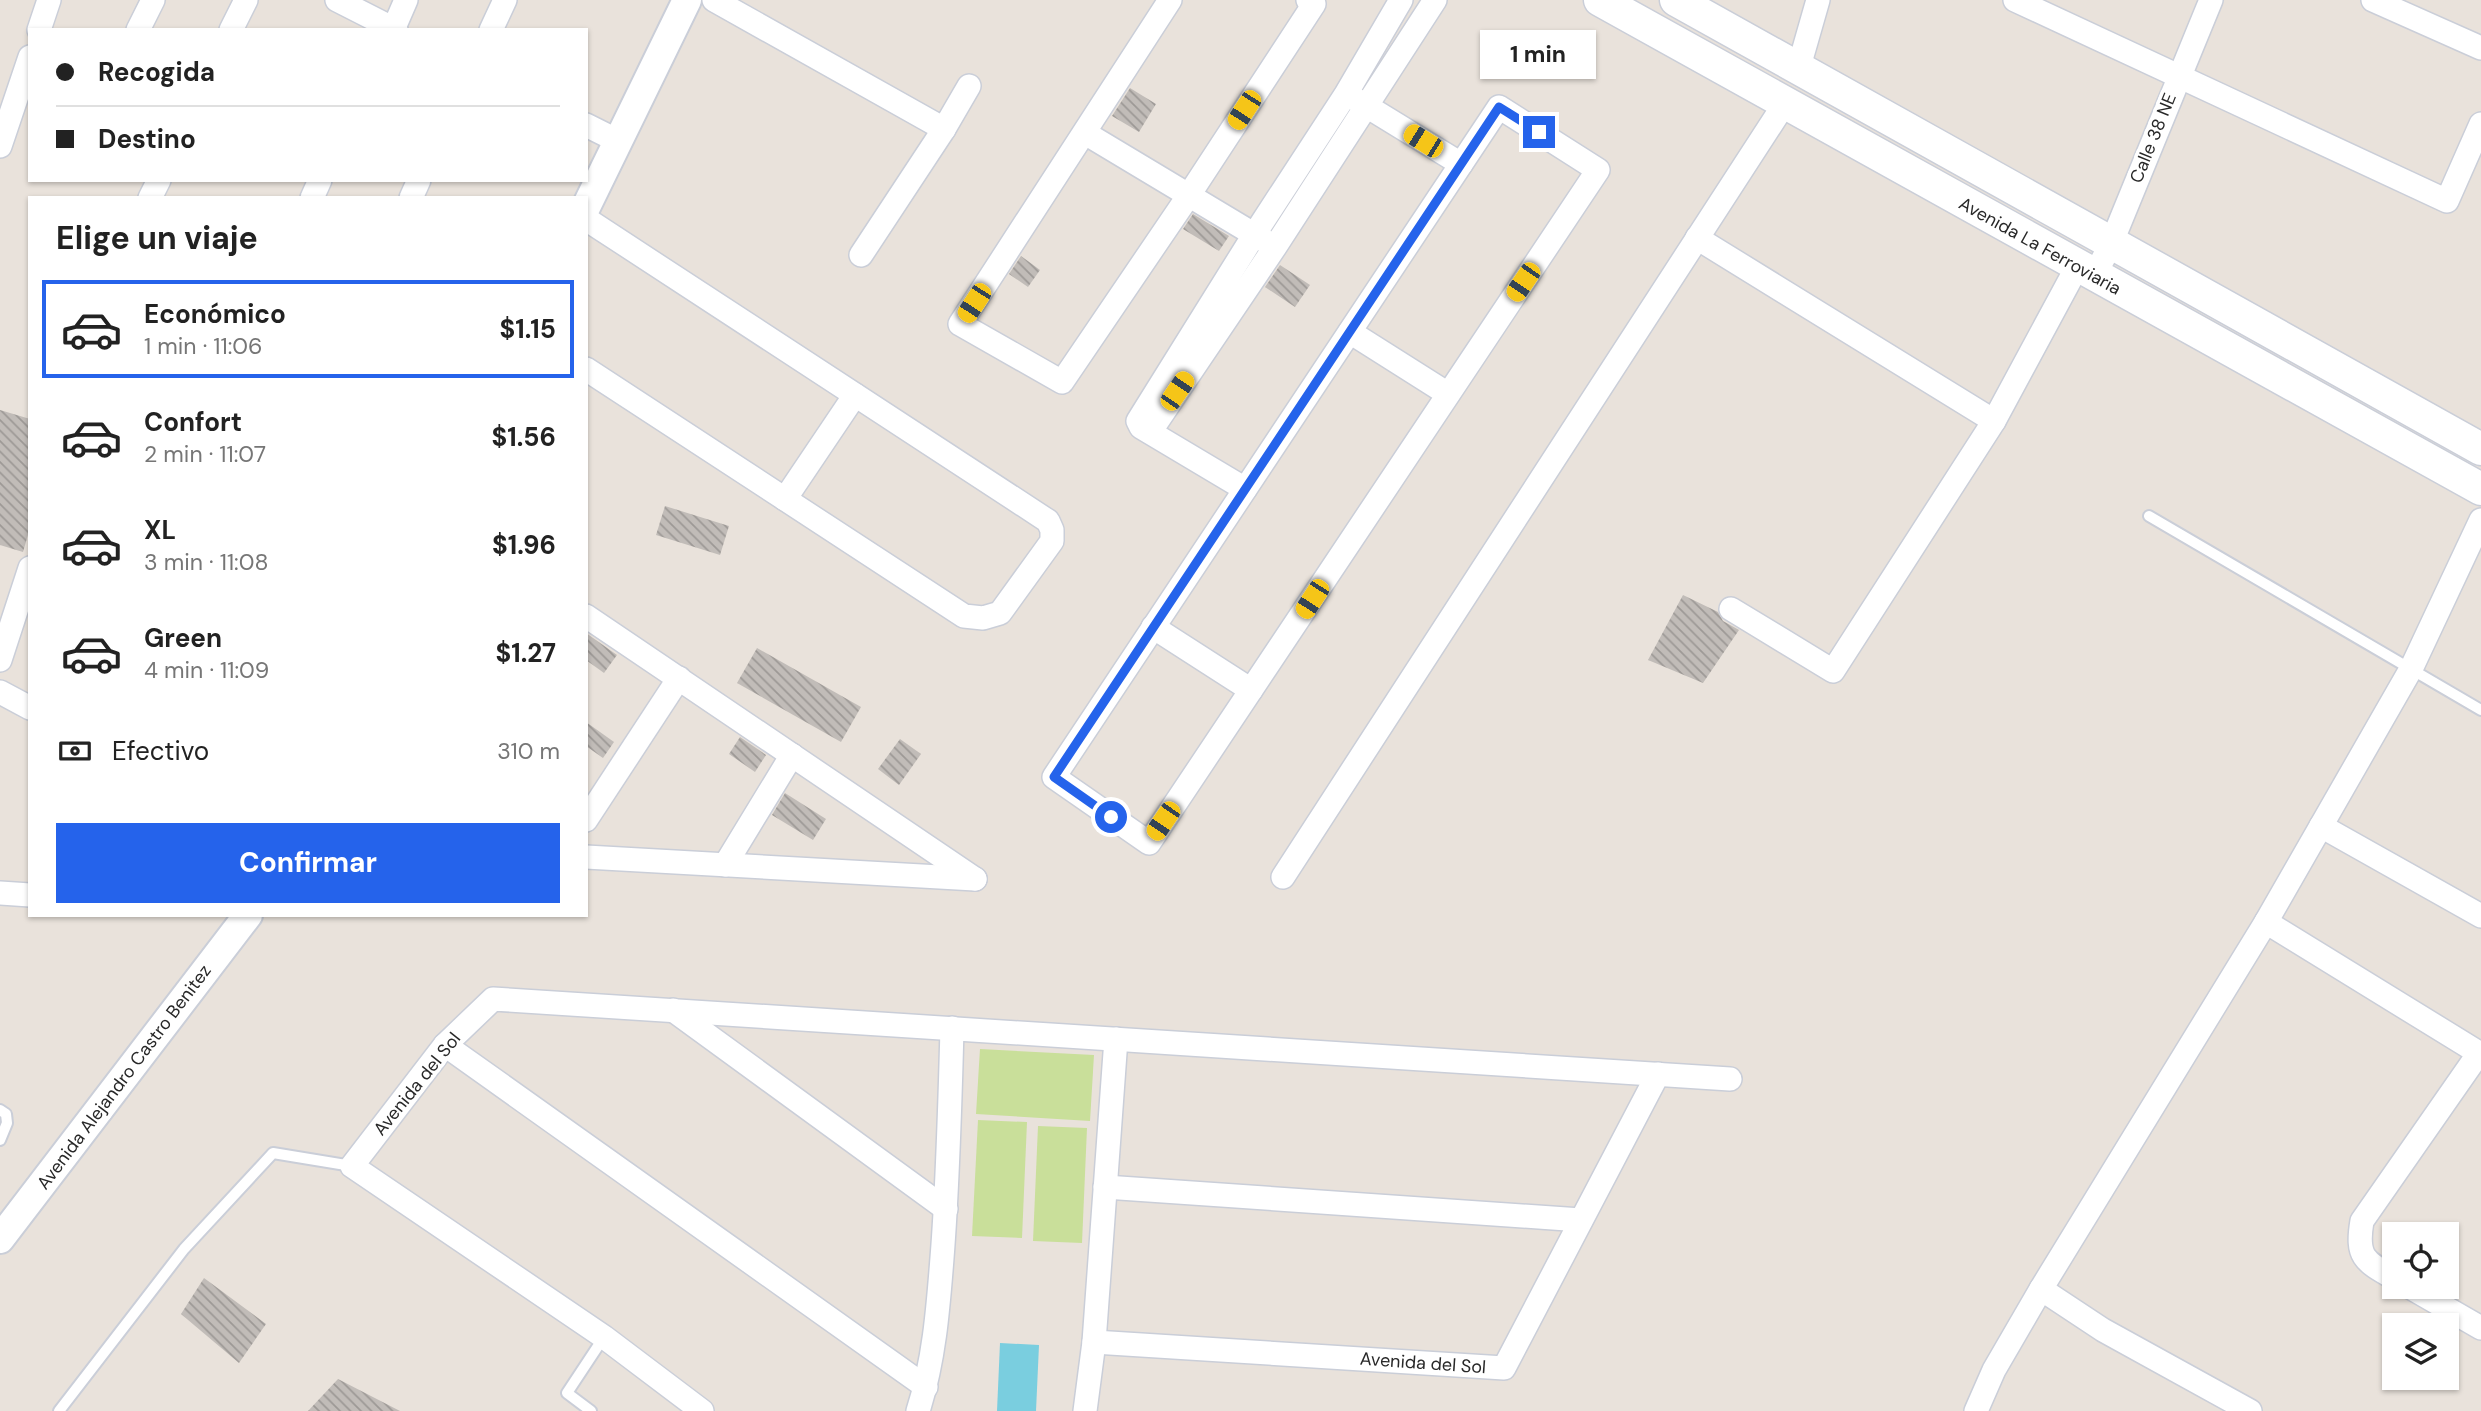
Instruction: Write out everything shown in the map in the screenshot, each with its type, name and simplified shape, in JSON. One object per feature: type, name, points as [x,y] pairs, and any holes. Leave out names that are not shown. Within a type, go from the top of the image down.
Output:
[{"type":"main road","name":"Avenida La Ferroviaria","points":[[1600,0],[2481,489]]},
{"type":"main road","name":"Avenida La Ferroviaria","points":[[1676,0],[2481,449]]},
{"type":"main road","points":[[2161,313],[2156,303],[2158,296],[2165,293],[2176,295],[2230,325],[2250,330],[2265,330]]},
{"type":"street","points":[[40,28],[48,0]]},
{"type":"street","points":[[139,28],[153,0]]},
{"type":"street","points":[[232,28],[246,0]]},
{"type":"street","points":[[337,0],[392,28]]},
{"type":"street","points":[[394,28],[406,0]]},
{"type":"street","points":[[492,28],[505,0]]},
{"type":"street","points":[[588,203],[687,0]]},
{"type":"street","points":[[714,0],[944,130]]},
{"type":"street","points":[[1170,0],[960,324],[1062,382],[1314,4],[1307,0]]},
{"type":"street","points":[[1150,432],[1275,247],[1356,100],[1401,0]]},
{"type":"street","points":[[1245,489],[1141,427],[1138,421],[1254,235],[1435,0]]},
{"type":"street","points":[[1798,70],[1818,0]]},
{"type":"street","points":[[2015,0],[2044,6],[2178,77],[2446,201],[2481,124]]},
{"type":"street","name":"Calle 38 NE","points":[[1731,609],[1833,671],[1994,421],[2085,271],[2111,244],[2211,0]]},
{"type":"street","points":[[2375,0],[2481,48]]},
{"type":"street","points":[[0,146],[28,63]]},
{"type":"street","points":[[861,255],[944,130],[969,86]]},
{"type":"street","points":[[1356,100],[1461,164]]},
{"type":"street","points":[[1283,877],[1785,103]]},
{"type":"street","points":[[1499,107],[1598,170],[1149,843],[1054,777],[1461,164],[1499,107]]},
{"type":"street","points":[[588,126],[618,141]]},
{"type":"street","points":[[1085,132],[1275,247]]},
{"type":"street","points":[[588,220],[1048,521],[1052,530],[1052,541],[1000,613],[983,618],[964,616],[588,370]]},
{"type":"street","points":[[1697,238],[1994,421]]},
{"type":"street","points":[[1350,332],[1448,394]]},
{"type":"street","points":[[785,499],[855,395]]},
{"type":"street","points":[[1976,1411],[1994,1370],[2041,1289],[2266,922],[2411,669],[2481,520]]},
{"type":"street","points":[[0,660],[28,574]]},
{"type":"street","points":[[588,616],[975,879],[588,857]]},
{"type":"street","points":[[1153,627],[1251,690]]},
{"type":"street","points":[[588,817],[679,678]]},
{"type":"street","points":[[0,692],[28,707]]},
{"type":"street","points":[[725,865],[792,755]]},
{"type":"street","points":[[2321,826],[2481,916]]},
{"type":"street","points":[[0,893],[28,895]]},
{"type":"street","name":"Avenida Alejandro Castro Benitez","points":[[0,1239],[246,917]]},
{"type":"street","points":[[2266,922],[2480,1052],[2362,1221],[2358,1242],[2367,1263],[2382,1271]]},
{"type":"street","name":"Avenida del Sol","points":[[352,1166],[445,1045],[493,999],[1730,1079]]},
{"type":"street","points":[[673,1010],[946,1209]]},
{"type":"street","points":[[918,1411],[926,1387],[936,1328],[946,1209],[952,1028]]},
{"type":"street","points":[[1085,1411],[1094,1342],[1116,1039]]},
{"type":"street","points":[[445,1045],[926,1387]]},
{"type":"street","name":"Avenida del Sol","points":[[1094,1342],[1504,1368],[1658,1074]]},
{"type":"street","points":[[352,1166],[604,1338],[702,1411]]},
{"type":"street","points":[[1105,1188],[1581,1220]]},
{"type":"street","points":[[2041,1289],[2103,1330],[2250,1411]]},
{"type":"street","points":[[2431,1299],[2481,1328]]},
{"type":"lane","points":[[2149,516],[2481,710]]},
{"type":"lane","points":[[0,1110],[6,1114],[7,1123],[0,1140]]},
{"type":"lane","points":[[59,1411],[184,1248],[273,1153],[352,1166]]},
{"type":"lane","points":[[591,1411],[567,1394],[604,1338]]},
{"type":"green space","points":[[980,1049],[1094,1055],[1090,1121],[976,1114]]},
{"type":"green space","points":[[978,1120],[1027,1122],[1022,1238],[972,1236]]},
{"type":"green space","points":[[1038,1126],[1087,1128],[1082,1243],[1033,1241]]},
{"type":"water","points":[[1000,1343],[1039,1345],[1036,1411],[997,1411]]},
{"type":"building","points":[[1130,88],[1156,104],[1139,132],[1112,116]]},
{"type":"building","points":[[1193,214],[1229,236],[1219,251],[1183,229]]},
{"type":"building","points":[[1021,256],[1040,270],[1028,287],[1009,274]]},
{"type":"building","points":[[1280,265],[1310,285],[1295,307],[1265,287]]},
{"type":"building","points":[[0,410],[28,418],[28,535],[23,552],[0,545]]},
{"type":"building","points":[[665,506],[729,526],[720,555],[656,535]]},
{"type":"building","points":[[1683,595],[1718,612],[1723,621],[1739,630],[1703,683],[1648,660]]},
{"type":"building","points":[[588,634],[617,655],[604,673],[588,661]]},
{"type":"building","points":[[757,648],[861,707],[841,742],[737,683]]},
{"type":"building","points":[[588,723],[614,742],[603,758],[588,747]]},
{"type":"building","points":[[740,737],[766,755],[755,772],[729,754]]},
{"type":"building","points":[[900,739],[921,754],[899,785],[878,769]]},
{"type":"building","points":[[785,793],[826,819],[813,840],[772,815]]},
{"type":"building","points":[[204,1278],[266,1324],[239,1363],[181,1314]]},
{"type":"building","points":[[338,1379],[400,1411],[308,1411]]},
{"type":"route","points":[[1111,817],[1054,777],[1499,107],[1539,132]]}]
